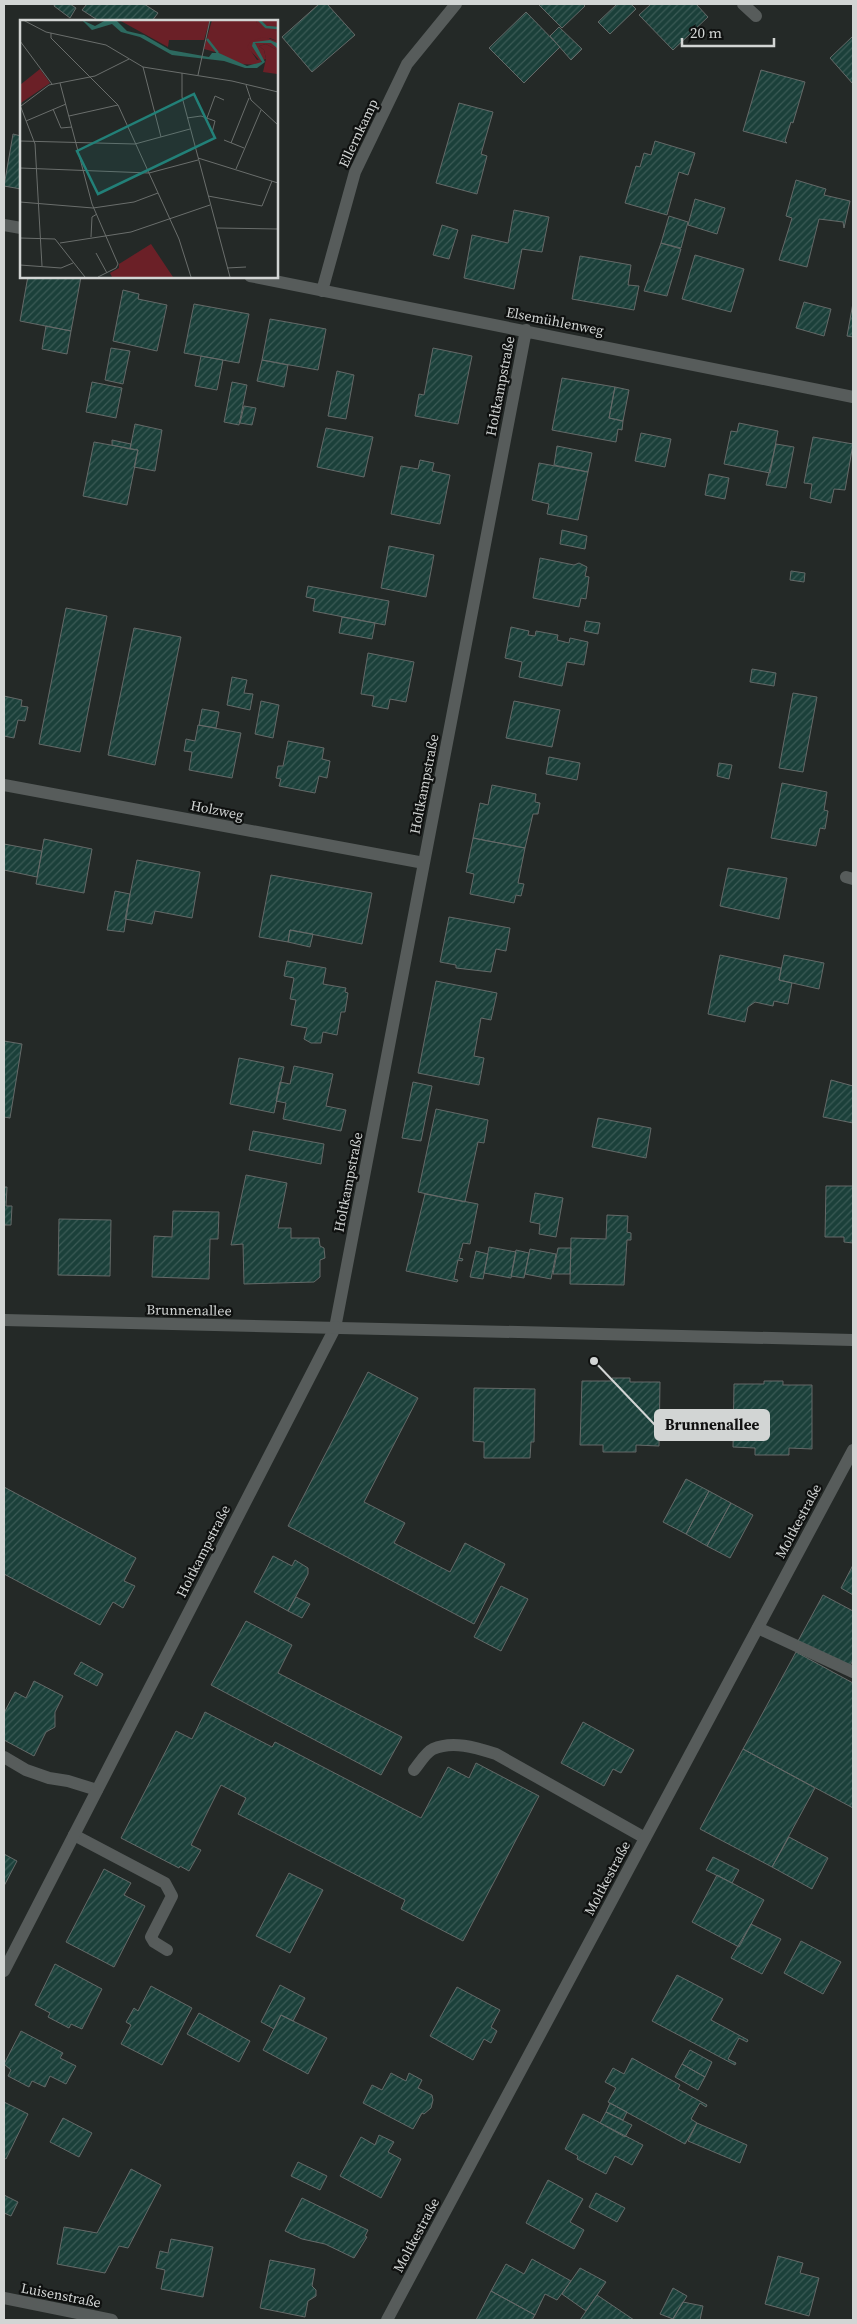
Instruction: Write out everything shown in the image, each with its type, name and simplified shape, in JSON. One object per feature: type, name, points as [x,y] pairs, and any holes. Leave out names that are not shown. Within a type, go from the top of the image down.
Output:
[{"type":"street","name":"Ellernkamp","points":[[322,291],[355,172],[407,64],[456,4]]},
{"type":"street","points":[[743,4],[756,16]]},
{"type":"street","points":[[4,225],[20,228]]},
{"type":"street","name":"Elsemühlenweg","points":[[260,278],[853,397]]},
{"type":"street","name":"Holtkampstraße","points":[[4,1971],[335,1328],[526,330]]},
{"type":"street","name":"Holzweg","points":[[4,785],[424,864]]},
{"type":"street","name":"Brunnenallee","points":[[4,1320],[853,1340]]},
{"type":"street","name":"Moltkestraße","points":[[387,2320],[853,1450]]},
{"type":"street","points":[[758,1628],[853,1672]]},
{"type":"street","points":[[414,1770],[432,1749],[469,1746],[496,1754],[645,1838]]},
{"type":"street","points":[[4,1757],[26,1770],[97,1790]]},
{"type":"street","points":[[74,1835],[165,1883],[172,1896],[151,1937],[154,1942],[167,1950]]},
{"type":"street","name":"Luisenstraße","points":[[4,2298],[112,2320]]},
{"type":"building","points":[[55,4],[70,4],[76,8],[70,18],[54,6]]},
{"type":"building","points":[[87,4],[144,4],[158,13],[153,20],[97,20],[82,10]]},
{"type":"building","points":[[319,4],[327,4],[355,35],[312,72],[282,37]]},
{"type":"building","points":[[538,4],[583,4],[585,6],[562,28]]},
{"type":"building","points":[[617,4],[631,4],[636,9],[610,34],[598,22]]},
{"type":"building","points":[[651,4],[696,4],[708,17],[673,50],[639,15]]},
{"type":"building","points":[[526,12],[560,47],[524,83],[489,48]]},
{"type":"building","points":[[559,27],[582,49],[571,60],[550,36]]},
{"type":"building","points":[[853,36],[853,84],[830,58]]},
{"type":"building","points":[[761,70],[805,82],[793,123],[791,122],[785,141],[787,143],[743,131]]},
{"type":"building","points":[[459,103],[493,112],[481,154],[487,156],[477,194],[436,183]]},
{"type":"building","points":[[13,134],[20,136],[20,189],[4,186]]},
{"type":"building","points":[[655,141],[695,153],[688,175],[679,172],[667,215],[625,203],[636,166],[640,167],[644,153],[651,155]]},
{"type":"building","points":[[796,180],[826,189],[824,195],[850,201],[844,228],[843,222],[819,219],[807,267],[779,260],[792,218],[786,216]]},
{"type":"building","points":[[695,199],[725,208],[717,234],[688,225]]},
{"type":"building","points":[[514,210],[549,217],[542,252],[522,249],[514,289],[464,278],[472,235],[508,243]]},
{"type":"building","points":[[669,216],[688,222],[681,248],[661,243]]},
{"type":"building","points":[[442,225],[458,230],[449,259],[433,255]]},
{"type":"building","points":[[661,243],[681,249],[667,296],[644,291]]},
{"type":"building","points":[[695,255],[744,269],[731,312],[682,299]]},
{"type":"building","points":[[580,256],[631,265],[628,285],[639,286],[634,310],[572,299]]},
{"type":"building","points":[[28,278],[81,278],[71,331],[20,321]]},
{"type":"building","points":[[123,290],[139,294],[138,299],[167,305],[157,351],[113,341]]},
{"type":"building","points":[[804,302],[831,309],[824,336],[796,328]]},
{"type":"building","points":[[853,303],[853,337],[847,336]]},
{"type":"building","points":[[194,304],[249,314],[239,363],[184,353]]},
{"type":"building","points":[[270,319],[326,329],[318,370],[262,360]]},
{"type":"building","points":[[46,326],[71,331],[67,354],[42,349]]},
{"type":"building","points":[[111,348],[130,351],[123,384],[105,380]]},
{"type":"building","points":[[433,348],[472,356],[458,424],[415,416],[419,394],[424,395]]},
{"type":"building","points":[[201,356],[223,360],[217,390],[195,386]]},
{"type":"building","points":[[262,360],[288,365],[284,387],[257,381]]},
{"type":"building","points":[[337,371],[354,375],[346,419],[328,416]]},
{"type":"building","points":[[562,378],[615,387],[609,418],[623,421],[622,430],[618,429],[616,442],[552,430]]},
{"type":"building","points":[[92,382],[122,388],[116,418],[86,412]]},
{"type":"building","points":[[232,382],[247,385],[239,425],[224,422]]},
{"type":"building","points":[[615,387],[629,390],[623,421],[609,418]]},
{"type":"building","points":[[244,406],[256,408],[252,425],[240,423]]},
{"type":"building","points":[[739,423],[778,431],[770,473],[724,464],[731,431],[737,432]]},
{"type":"building","points":[[135,424],[162,430],[155,471],[134,467],[138,450],[130,449]]},
{"type":"building","points":[[326,428],[373,437],[364,477],[317,467]]},
{"type":"building","points":[[641,433],[671,439],[665,467],[635,461]]},
{"type":"building","points":[[813,437],[853,444],[845,490],[834,489],[831,503],[810,498],[812,484],[804,483]]},
{"type":"building","points":[[112,440],[131,444],[130,449],[112,445]]},
{"type":"building","points":[[94,442],[138,450],[127,505],[83,496]]},
{"type":"building","points":[[776,444],[794,447],[786,488],[766,485]]},
{"type":"building","points":[[557,446],[592,453],[588,472],[554,465]]},
{"type":"building","points":[[420,460],[434,463],[432,471],[450,475],[440,524],[391,514],[401,466],[418,469]]},
{"type":"building","points":[[539,463],[588,472],[578,520],[547,514],[549,504],[532,500]]},
{"type":"building","points":[[709,474],[729,478],[725,499],[705,495]]},
{"type":"building","points":[[562,530],[587,536],[585,549],[560,544]]},
{"type":"building","points":[[389,546],[434,555],[426,597],[381,588]]},
{"type":"building","points":[[540,558],[574,565],[579,563],[587,567],[585,576],[589,577],[586,599],[581,598],[579,607],[533,598]]},
{"type":"building","points":[[791,571],[805,573],[804,582],[790,580]]},
{"type":"building","points":[[308,586],[389,601],[385,625],[313,611],[315,599],[306,597]]},
{"type":"building","points":[[66,608],[107,616],[80,752],[39,744]]},
{"type":"building","points":[[342,617],[375,623],[372,639],[339,633]]},
{"type":"building","points":[[586,621],[600,623],[598,634],[584,631]]},
{"type":"building","points":[[511,627],[529,631],[528,635],[535,636],[536,631],[558,635],[557,640],[569,643],[570,638],[588,642],[584,665],[567,662],[562,686],[519,677],[522,662],[505,658]]},
{"type":"building","points":[[134,628],[181,637],[155,765],[108,755]]},
{"type":"building","points":[[368,653],[414,662],[406,702],[390,699],[388,709],[372,706],[374,696],[361,694]]},
{"type":"building","points":[[752,669],[776,673],[774,686],[750,682]]},
{"type":"building","points":[[232,677],[247,680],[244,693],[253,694],[250,710],[227,705]]},
{"type":"building","points":[[793,693],[817,697],[803,772],[779,768]]},
{"type":"building","points":[[4,696],[22,700],[21,706],[28,707],[25,721],[18,720],[14,738],[4,736]]},
{"type":"building","points":[[261,701],[279,705],[273,738],[255,734]]},
{"type":"building","points":[[514,701],[560,710],[552,747],[506,738]]},
{"type":"building","points":[[202,709],[219,712],[216,728],[199,725]]},
{"type":"building","points":[[198,725],[241,733],[232,778],[189,770],[192,752],[184,751],[186,739],[195,741]]},
{"type":"building","points":[[288,741],[324,748],[322,759],[330,761],[327,778],[319,776],[315,793],[279,786],[281,779],[276,778],[278,766],[283,766]]},
{"type":"building","points":[[549,757],[580,763],[577,780],[546,774]]},
{"type":"building","points":[[719,763],[732,765],[729,779],[717,776]]},
{"type":"building","points":[[782,783],[827,792],[824,810],[828,811],[825,829],[820,828],[816,846],[771,838]]},
{"type":"building","points":[[492,785],[536,794],[535,802],[540,803],[538,814],[533,814],[525,848],[473,838],[480,803],[488,805]]},
{"type":"building","points":[[473,838],[525,848],[518,883],[524,884],[521,896],[516,895],[514,903],[470,894],[474,874],[466,872]]},
{"type":"building","points":[[44,839],[92,849],[84,893],[36,884]]},
{"type":"building","points":[[4,844],[42,851],[37,877],[4,870]]},
{"type":"building","points":[[137,860],[200,872],[192,918],[155,911],[152,924],[125,919]]},
{"type":"building","points":[[728,868],[787,878],[779,919],[720,906]]},
{"type":"building","points":[[271,875],[372,893],[362,944],[290,930],[288,942],[259,937]]},
{"type":"building","points":[[115,891],[130,894],[124,932],[107,930]]},
{"type":"building","points":[[449,917],[510,928],[506,951],[496,949],[491,972],[456,968],[456,965],[440,962]]},
{"type":"building","points":[[290,930],[313,934],[310,947],[288,942]]},
{"type":"building","points":[[720,955],[781,968],[779,980],[792,983],[788,1004],[774,1001],[773,1006],[755,1002],[748,1007],[745,1022],[708,1014]]},
{"type":"building","points":[[784,955],[824,963],[819,989],[779,980]]},
{"type":"building","points":[[287,961],[326,968],[323,984],[346,988],[345,992],[348,993],[345,1012],[341,1012],[337,1035],[323,1032],[321,1043],[311,1043],[304,1039],[307,1028],[291,1025],[296,1000],[290,999],[294,978],[284,976]]},
{"type":"building","points":[[436,981],[497,993],[491,1020],[481,1018],[474,1056],[484,1058],[479,1085],[418,1073]]},
{"type":"building","points":[[4,1041],[22,1044],[10,1118],[4,1117]]},
{"type":"building","points":[[239,1058],[284,1067],[274,1113],[230,1104]]},
{"type":"building","points":[[294,1066],[333,1074],[326,1106],[346,1110],[341,1131],[283,1119],[286,1103],[276,1101],[280,1082],[290,1084]]},
{"type":"building","points":[[831,1080],[853,1086],[853,1123],[823,1117]]},
{"type":"building","points":[[413,1082],[432,1086],[421,1141],[402,1138]]},
{"type":"building","points":[[436,1109],[488,1120],[484,1143],[478,1142],[465,1202],[418,1192]]},
{"type":"building","points":[[598,1118],[651,1128],[646,1158],[592,1147]]},
{"type":"building","points":[[253,1131],[324,1144],[321,1164],[249,1150]]},
{"type":"building","points":[[246,1175],[287,1183],[278,1228],[291,1228],[291,1238],[319,1238],[320,1246],[324,1248],[325,1258],[320,1260],[320,1277],[314,1282],[244,1284],[243,1244],[231,1245]]},
{"type":"building","points":[[826,1186],[853,1186],[853,1243],[844,1242],[844,1237],[825,1237]]},
{"type":"building","points":[[4,1187],[7,1187],[6,1206],[12,1206],[11,1225],[4,1225]]},
{"type":"building","points":[[535,1193],[563,1198],[556,1237],[539,1234],[540,1224],[530,1222]]},
{"type":"building","points":[[425,1194],[478,1204],[470,1244],[463,1243],[459,1258],[463,1259],[462,1261],[458,1260],[454,1279],[458,1280],[457,1282],[406,1271]]},
{"type":"building","points":[[173,1211],[219,1212],[218,1239],[210,1239],[209,1279],[152,1277],[154,1236],[172,1237]]},
{"type":"building","points":[[607,1215],[628,1216],[627,1232],[631,1233],[631,1240],[627,1240],[624,1285],[570,1284],[571,1238],[606,1239]]},
{"type":"building","points":[[59,1219],[111,1220],[110,1276],[58,1275]]},
{"type":"building","points":[[489,1247],[516,1252],[511,1278],[484,1273]]},
{"type":"building","points":[[558,1248],[571,1248],[570,1274],[553,1274]]},
{"type":"building","points":[[530,1249],[556,1254],[551,1279],[525,1274]]},
{"type":"building","points":[[516,1250],[529,1253],[524,1278],[511,1276]]},
{"type":"building","points":[[476,1251],[488,1254],[483,1279],[470,1277]]},
{"type":"building","points":[[368,1372],[418,1398],[364,1502],[405,1523],[394,1543],[450,1572],[465,1543],[505,1564],[474,1624],[288,1526]]},
{"type":"building","points":[[612,1378],[630,1378],[630,1382],[660,1382],[659,1446],[636,1445],[636,1452],[603,1452],[603,1445],[580,1445],[582,1381],[612,1381]]},
{"type":"building","points":[[764,1381],[783,1381],[783,1385],[812,1385],[812,1449],[789,1448],[789,1455],[755,1455],[755,1448],[733,1447],[734,1384],[764,1384]]},
{"type":"building","points":[[474,1388],[535,1389],[534,1442],[531,1442],[530,1458],[484,1458],[484,1442],[473,1441]]},
{"type":"building","points":[[686,1479],[709,1491],[686,1534],[663,1522]]},
{"type":"building","points":[[4,1487],[136,1558],[124,1581],[135,1586],[123,1608],[113,1602],[100,1625],[4,1574]]},
{"type":"building","points":[[709,1491],[731,1503],[707,1546],[686,1534]]},
{"type":"building","points":[[731,1503],[753,1515],[730,1558],[707,1546]]},
{"type":"building","points":[[273,1556],[292,1566],[295,1560],[308,1568],[308,1574],[288,1611],[254,1592]]},
{"type":"building","points":[[853,1565],[853,1595],[841,1588]]},
{"type":"building","points":[[501,1586],[528,1599],[501,1651],[474,1637]]},
{"type":"building","points":[[823,1595],[853,1611],[853,1660],[849,1668],[798,1641]]},
{"type":"building","points":[[296,1597],[310,1604],[302,1618],[288,1611]]},
{"type":"building","points":[[246,1621],[292,1645],[278,1673],[402,1737],[381,1775],[211,1685]]},
{"type":"building","points":[[796,1652],[853,1683],[853,1808],[743,1749]]},
{"type":"building","points":[[81,1662],[103,1674],[97,1686],[74,1674]]},
{"type":"building","points":[[34,1681],[63,1696],[55,1712],[55,1727],[46,1732],[34,1756],[4,1740],[4,1713],[15,1692],[26,1698]]},
{"type":"building","points":[[205,1712],[272,1747],[275,1742],[421,1818],[448,1767],[469,1778],[476,1763],[539,1796],[463,1941],[401,1909],[405,1900],[238,1814],[246,1798],[221,1785],[191,1845],[201,1850],[189,1871],[180,1866],[179,1868],[121,1838],[176,1731],[192,1739]]},
{"type":"building","points":[[583,1722],[634,1750],[621,1773],[613,1769],[604,1786],[561,1763]]},
{"type":"building","points":[[743,1749],[815,1788],[772,1867],[700,1829]]},
{"type":"building","points":[[789,1837],[828,1858],[812,1889],[772,1867]]},
{"type":"building","points":[[4,1854],[17,1861],[4,1886]]},
{"type":"building","points":[[713,1857],[739,1870],[732,1883],[706,1870]]},
{"type":"building","points":[[104,1869],[131,1883],[124,1895],[145,1906],[114,1967],[66,1942]]},
{"type":"building","points":[[289,1873],[323,1890],[290,1953],[256,1936]]},
{"type":"building","points":[[717,1875],[764,1900],[739,1947],[692,1922]]},
{"type":"building","points":[[751,1924],[781,1939],[762,1974],[731,1958]]},
{"type":"building","points":[[801,1941],[841,1962],[823,1994],[784,1973]]},
{"type":"building","points":[[55,1964],[102,1989],[82,2029],[71,2024],[69,2028],[48,2017],[50,2013],[35,2005]]},
{"type":"building","points":[[677,1975],[723,1999],[711,2020],[748,2040],[747,2042],[739,2038],[728,2059],[736,2063],[735,2065],[652,2021]]},
{"type":"building","points":[[280,1985],[305,1998],[293,2021],[281,2015],[274,2029],[261,2022]]},
{"type":"building","points":[[151,1986],[192,2008],[162,2065],[121,2044],[131,2025],[126,2022],[134,2008],[138,2011]]},
{"type":"building","points":[[457,1987],[500,2010],[491,2027],[497,2031],[491,2043],[484,2039],[473,2060],[430,2036]]},
{"type":"building","points":[[199,2013],[250,2041],[239,2062],[187,2034]]},
{"type":"building","points":[[281,2015],[327,2038],[308,2074],[263,2050]]},
{"type":"building","points":[[21,2031],[63,2053],[60,2058],[76,2066],[66,2084],[50,2076],[45,2087],[32,2081],[29,2087],[8,2076],[11,2070],[4,2064]]},
{"type":"building","points":[[690,2050],[712,2062],[705,2077],[682,2064]]},
{"type":"building","points":[[632,2058],[680,2085],[678,2089],[707,2105],[706,2107],[700,2103],[691,2119],[697,2123],[685,2144],[608,2102],[616,2088],[605,2082],[613,2068],[624,2074]]},
{"type":"building","points":[[682,2064],[705,2077],[698,2090],[675,2077]]},
{"type":"building","points":[[391,2073],[406,2081],[409,2073],[422,2080],[418,2088],[432,2095],[431,2108],[424,2114],[422,2113],[413,2129],[363,2103],[372,2085],[382,2090]]},
{"type":"building","points":[[4,2102],[28,2114],[6,2159],[4,2158]]},
{"type":"building","points":[[610,2103],[627,2112],[623,2120],[606,2112]]},
{"type":"building","points":[[606,2112],[632,2125],[625,2137],[600,2123]]},
{"type":"building","points":[[583,2114],[643,2145],[632,2165],[615,2156],[606,2174],[577,2159],[578,2156],[565,2149]]},
{"type":"building","points":[[63,2118],[92,2133],[79,2157],[50,2142]]},
{"type":"building","points":[[697,2123],[747,2145],[740,2163],[688,2141]]},
{"type":"building","points":[[379,2135],[394,2142],[388,2152],[401,2159],[381,2198],[340,2176],[361,2137],[375,2145]]},
{"type":"building","points":[[298,2162],[327,2176],[320,2190],[291,2176]]},
{"type":"building","points":[[131,2169],[161,2185],[128,2248],[119,2246],[105,2273],[57,2264],[64,2227],[97,2233]]},
{"type":"building","points":[[548,2180],[583,2199],[570,2222],[584,2230],[574,2249],[526,2223]]},
{"type":"building","points":[[596,2193],[625,2208],[617,2222],[589,2207]]},
{"type":"building","points":[[4,2195],[18,2202],[11,2216],[4,2213]]},
{"type":"building","points":[[302,2198],[368,2230],[365,2236],[367,2237],[354,2258],[325,2244],[302,2239],[285,2231]]},
{"type":"building","points":[[171,2239],[213,2247],[203,2297],[161,2289],[165,2270],[156,2268],[160,2251],[168,2253]]},
{"type":"building","points":[[778,2256],[803,2263],[800,2273],[819,2278],[809,2316],[765,2304]]},
{"type":"building","points":[[532,2259],[571,2281],[557,2300],[545,2294],[535,2315],[491,2291],[506,2264],[524,2274]]},
{"type":"building","points":[[270,2260],[315,2269],[312,2286],[316,2290],[316,2296],[308,2301],[305,2317],[260,2308]]},
{"type":"building","points":[[580,2268],[606,2282],[586,2311],[562,2294]]},
{"type":"building","points":[[673,2288],[687,2296],[673,2319],[660,2314]]},
{"type":"building","points":[[491,2291],[535,2315],[532,2320],[476,2320]]},
{"type":"building","points":[[597,2295],[634,2320],[580,2320]]},
{"type":"building","points":[[683,2302],[703,2306],[700,2320],[672,2320]]},
{"type":"place","name":"Brunnenallee","points":[[594,1361]]}]
